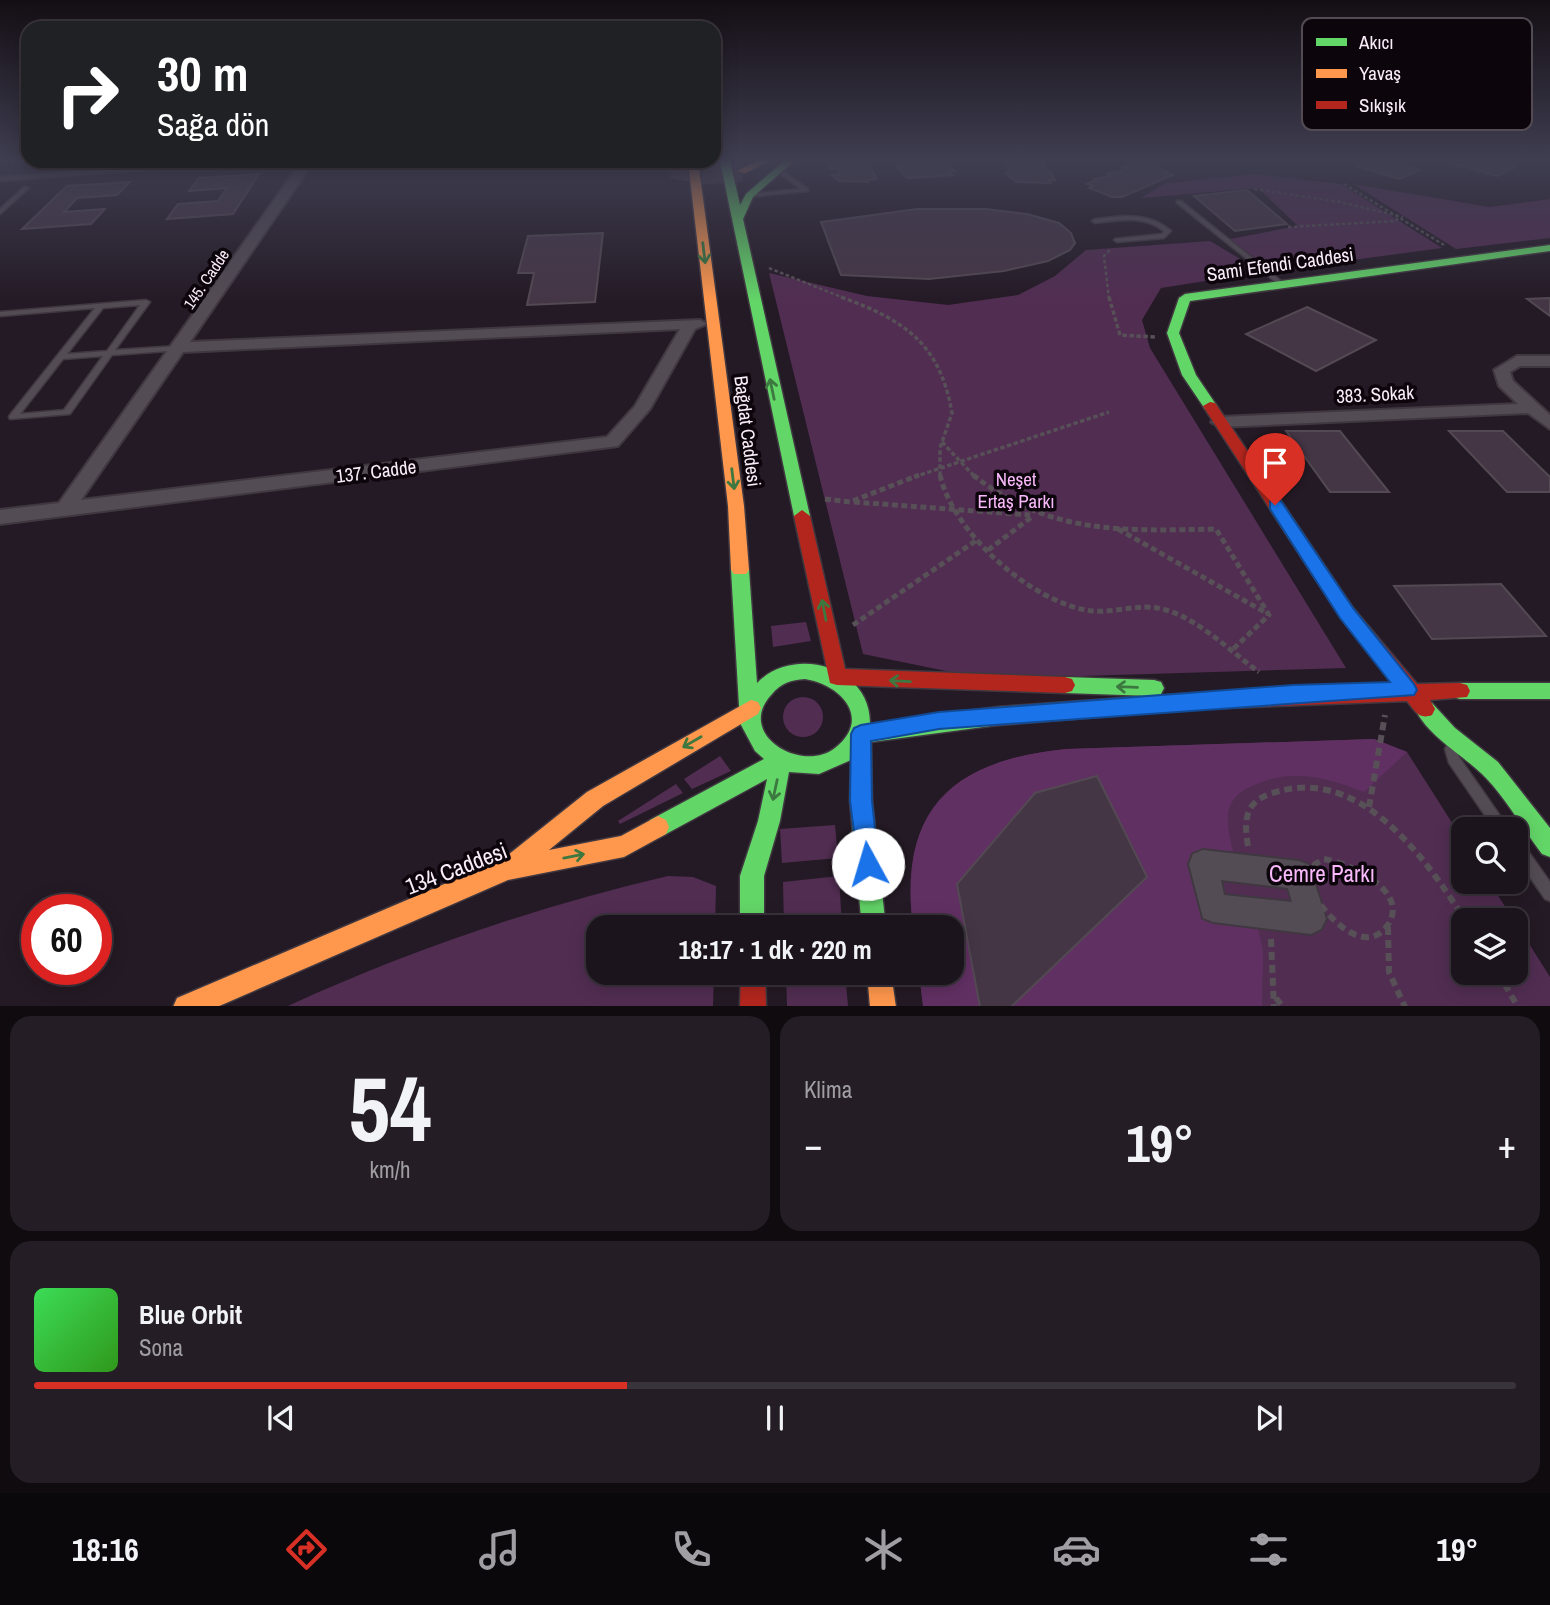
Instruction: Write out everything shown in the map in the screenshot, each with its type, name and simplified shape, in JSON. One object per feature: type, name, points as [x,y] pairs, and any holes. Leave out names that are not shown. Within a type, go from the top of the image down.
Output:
[{"type":"main road","name":"Bağdat Caddesi","points":[[699,208],[736,506],[750,723],[766,752],[781,761]]},
{"type":"main road","name":"Bağdat Caddesi","points":[[735,208],[837,677]]},
{"type":"main road","points":[[737,220],[743,208]]},
{"type":"main road","name":"Sami Efendi Caddesi","points":[[1175,338],[1173,333],[1185,298],[1284,287],[1455,258],[1550,248]]},
{"type":"main road","points":[[1175,338],[1189,375],[1347,613],[1407,690],[1448,734],[1491,769],[1550,846]]},
{"type":"main road","points":[[507,869],[595,799],[751,708],[758,693],[769,681],[784,673],[802,669],[837,677],[1293,694]]},
{"type":"main road","points":[[837,677],[851,688],[860,702],[864,718],[861,734],[861,801],[873,915]]},
{"type":"main road","points":[[861,734],[939,720],[1293,694],[1389,690],[1550,691]]},
{"type":"main road","points":[[752,915],[752,876],[769,821],[781,761],[800,767],[829,763],[853,749],[861,734]]},
{"type":"main road","name":"134 Caddesi","points":[[186,1006],[507,869],[624,846],[781,761]]},
{"type":"main road","points":[[246,996],[254,976]]},
{"type":"main road","points":[[753,985],[753,1006]]},
{"type":"main road","points":[[880,985],[883,1006]]},
{"type":"street","name":"145. Cadde","points":[[180,348],[276,208]]},
{"type":"street","points":[[65,509],[180,348],[713,323]]},
{"type":"street","name":"137. Cadde","points":[[0,517],[612,442],[642,409],[690,325]]},
{"type":"street","points":[[1550,361],[1517,361],[1502,370],[1505,383],[1550,424]]},
{"type":"street","name":"383. Sokak","points":[[1220,422],[1532,408]]},
{"type":"lane","points":[[1186,208],[1284,287]]},
{"type":"lane","points":[[1095,221],[1144,217],[1157,221],[1167,231],[1164,236],[1117,243]]},
{"type":"lane","points":[[0,314],[146,302],[67,412],[13,417],[101,306]]},
{"type":"lane","points":[[60,357],[180,348]]},
{"type":"lane","points":[[1448,734],[1453,759],[1494,817]]},
{"type":"lane","points":[[1528,863],[1550,894]]},
{"type":"path","points":[[1360,208],[1400,218]]},
{"type":"path","points":[[1383,208],[1446,247],[1455,258]]},
{"type":"path","points":[[1288,227],[1396,221],[1400,218]]},
{"type":"path","points":[[1117,243],[1104,256],[1107,291],[1121,335],[1175,338]]},
{"type":"path","points":[[744,255],[809,287],[838,294],[876,309],[925,342],[952,412],[942,442],[938,468],[945,496],[977,540],[1021,578],[1071,607],[1110,611],[1134,606],[1170,610],[1257,671]]},
{"type":"path","points":[[850,502],[938,468],[1109,412]]},
{"type":"path","points":[[942,442],[957,463],[992,492],[1034,515]]},
{"type":"path","points":[[796,496],[1034,515],[1081,526],[1216,530],[1269,615]]},
{"type":"path","points":[[988,550],[1034,515]]},
{"type":"path","points":[[1117,528],[1269,615]]},
{"type":"path","points":[[829,637],[861,621],[977,540]]},
{"type":"path","points":[[1230,652],[1269,615]]},
{"type":"path","points":[[1389,690],[1369,807],[1426,863],[1457,908]]},
{"type":"path","points":[[1388,926],[1369,935],[1356,934],[1328,918],[1310,894],[1307,882],[1314,864],[1335,859],[1362,869],[1384,891],[1391,916],[1388,926],[1389,972],[1405,1006]]},
{"type":"path","points":[[1505,985],[1518,1006]]},
{"type":"path","points":[[1276,998],[1283,1006]]},
{"type":"green space","points":[[1279,208],[1379,208],[1442,248],[1271,271],[1230,239],[1298,226]]},
{"type":"green space","points":[[1391,208],[1550,208],[1550,238],[1456,249]]},
{"type":"green space","name":"Neşet Ertaş Parkı","points":[[1210,241],[1262,272],[1161,288],[1142,320],[1150,348],[1346,668],[985,679],[863,654],[769,273],[867,296],[948,305],[1018,295],[1055,276],[1086,250]]},
{"type":"green space","points":[[806,622],[811,641],[773,647],[771,626]]},
{"type":"green space","points":[[803,697],[817,703],[823,717],[817,731],[803,737],[789,731],[783,717],[789,703]]},
{"type":"green space","name":"Cemre Parkı","points":[[1374,739],[1407,752],[1451,821],[1451,894],[1497,894],[1506,908],[1451,908],[1451,985],[1528,985],[1528,942],[1550,977],[1550,1006],[923,1006],[920,985],[964,985],[964,915],[912,915],[911,886],[915,851],[925,822],[942,798],[964,779],[993,765],[1027,755],[1067,749]]},
{"type":"green space","points":[[720,756],[731,771],[692,789],[684,779]]},
{"type":"green space","points":[[676,784],[683,793],[620,824],[618,821]]},
{"type":"green space","points":[[835,825],[838,858],[782,863],[780,829]]},
{"type":"green space","points":[[668,876],[693,877],[716,886],[715,915],[586,915],[586,985],[714,985],[713,1006],[288,1006],[427,949],[523,916]]},
{"type":"green space","points":[[839,876],[841,915],[784,915],[783,882]]},
{"type":"green space","points":[[786,985],[846,985],[848,1006],[787,1006]]},
{"type":"shaded area","points":[[1374,739],[1407,752],[1364,792],[1335,782],[1294,776],[1265,781],[1241,792],[1233,800],[1228,814],[1229,832],[1237,868],[1203,864],[1213,908],[1254,912],[1263,950],[1262,1006],[923,1006],[920,985],[964,985],[964,915],[912,915],[911,886],[915,851],[925,822],[942,798],[964,779],[993,765],[1027,755],[1067,749]]},
{"type":"building","points":[[44,208],[68,208],[64,212],[105,209],[91,224],[22,229]]},
{"type":"building","points":[[175,208],[237,208],[233,214],[167,219]]},
{"type":"building","points":[[1208,208],[1268,208],[1287,224],[1235,231]]},
{"type":"building","points":[[917,209],[986,209],[1027,214],[1059,223],[1071,233],[1075,243],[1070,250],[1048,261],[1004,271],[929,279],[841,275],[821,222]]},
{"type":"building","points":[[603,233],[595,302],[527,305],[534,273],[518,273],[528,236]]},
{"type":"building","points":[[1550,298],[1550,316],[1527,299]]},
{"type":"building","points":[[1307,307],[1376,340],[1316,371],[1246,334]]},
{"type":"building","points":[[1286,431],[1340,431],[1389,492],[1330,492]]},
{"type":"building","points":[[1449,431],[1503,431],[1550,477],[1550,492],[1507,492]]},
{"type":"building","points":[[1501,584],[1546,636],[1432,639],[1394,586]]},
{"type":"building","points":[[1097,776],[1147,877],[1012,1006],[980,1006],[957,884],[1035,793]]},
{"type":"traffic: fast","points":[[735,208],[802,516]]},
{"type":"traffic: fast","points":[[737,220],[743,208]]},
{"type":"traffic: fast","points":[[1210,406],[1189,375],[1173,333],[1185,298],[1550,248]]},
{"type":"traffic: fast","points":[[740,570],[750,723],[762,745],[781,761],[769,821],[752,876],[752,915]]},
{"type":"traffic: fast","points":[[751,708],[773,681],[787,674],[805,671],[827,675],[844,684],[855,697],[860,713],[860,729],[853,745],[839,757],[819,765],[781,761]]},
{"type":"traffic: fast","points":[[1065,685],[1154,688]]},
{"type":"traffic: fast","points":[[1460,691],[1550,691]]},
{"type":"traffic: fast","points":[[861,734],[998,716],[1198,701]]},
{"type":"traffic: fast","points":[[1425,709],[1448,734],[1491,769],[1550,846]]},
{"type":"traffic: fast","points":[[861,734],[861,801],[873,915]]},
{"type":"traffic: fast","points":[[658,827],[781,761]]},
{"type":"traffic: slow","points":[[699,208],[736,506],[740,570]]},
{"type":"traffic: slow","points":[[512,865],[595,799],[751,708]]},
{"type":"traffic: slow","points":[[188,1006],[507,869],[624,846],[658,827]]},
{"type":"traffic: slow","points":[[880,985],[883,1006]]},
{"type":"traffic: jam","points":[[1210,406],[1347,613],[1425,709]]},
{"type":"traffic: jam","points":[[802,516],[837,677]]},
{"type":"traffic: jam","points":[[837,677],[1065,685]]},
{"type":"traffic: jam","points":[[1198,701],[1460,691]]},
{"type":"traffic: jam","points":[[753,985],[753,1006]]},
{"type":"route","points":[[868,864],[861,801],[861,734],[939,720],[1293,694],[1407,690],[1347,613],[1275,505]]}]
